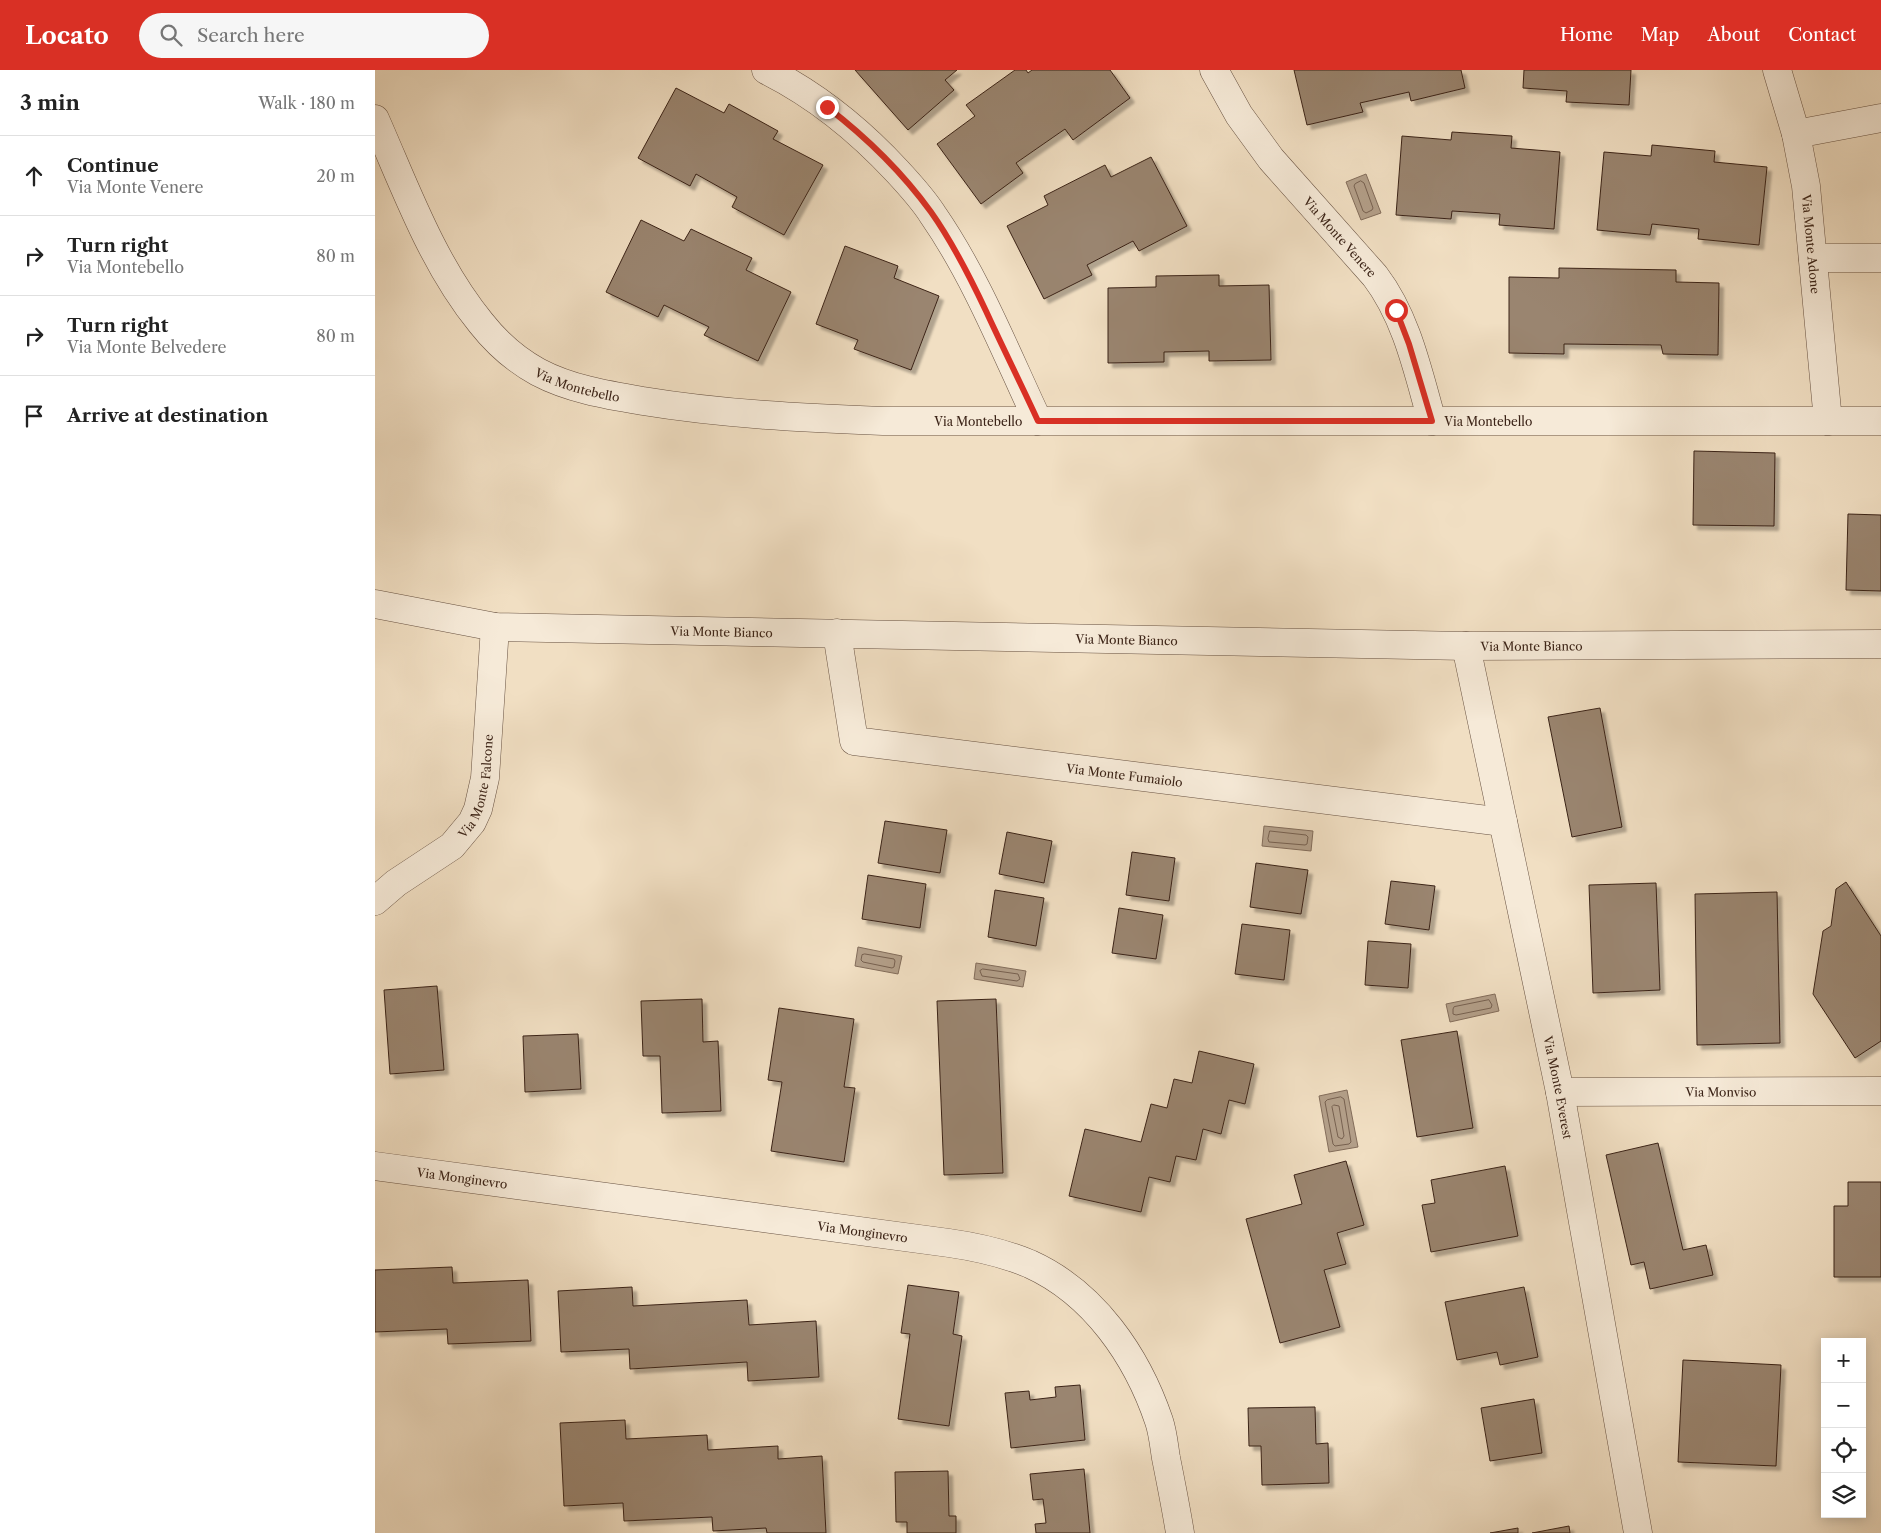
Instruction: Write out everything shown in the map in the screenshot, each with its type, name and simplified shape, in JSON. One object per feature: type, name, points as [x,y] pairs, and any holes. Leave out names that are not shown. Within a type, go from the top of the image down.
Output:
[{"type":"street","points":[[765,70],[808,94],[845,121],[881,154],[922,199],[967,271],[1038,421]]},
{"type":"street","name":"Via Monte Venere","points":[[1214,70],[1239,115],[1266,152],[1375,276],[1389,296],[1402,323],[1432,421]]},
{"type":"street","name":"Via Monte Adone","points":[[1777,70],[1796,134],[1805,186],[1828,421]]},
{"type":"street","points":[[1796,134],[1881,118]]},
{"type":"street","name":"Via Montebello","points":[[375,120],[436,258],[460,296],[482,325],[521,362],[540,373],[589,391],[687,408],[787,417],[860,420],[1881,421]]},
{"type":"street","points":[[1813,258],[1881,258]]},
{"type":"street","name":"Via Monte Bianco","points":[[375,604],[495,627],[1466,646],[1881,644]]},
{"type":"street","name":"Via Monte Falcone","points":[[375,900],[396,883],[452,846],[472,822],[478,809],[485,778],[495,627]]},
{"type":"street","name":"Via Monte Fumaiolo","points":[[837,633],[854,740],[1503,822]]},
{"type":"street","name":"Via Monte Everest","points":[[1466,646],[1561,1092],[1638,1533]]},
{"type":"street","name":"Via Monviso","points":[[1561,1092],[1881,1091]]},
{"type":"street","name":"Via Monginevro","points":[[375,1166],[949,1242],[995,1252],[1031,1265],[1065,1286],[1099,1316],[1112,1330],[1140,1374],[1160,1423],[1180,1533]]},
{"type":"water","points":[[1366,174],[1381,213],[1361,220],[1346,182]]},
{"type":"water","points":[[1264,826],[1313,831],[1311,851],[1262,846]]},
{"type":"water","points":[[858,947],[902,956],[898,974],[855,966]]},
{"type":"water","points":[[976,963],[1026,971],[1023,987],[974,979]]},
{"type":"water","points":[[1495,994],[1499,1011],[1450,1022],[1446,1004]]},
{"type":"water","points":[[1347,1090],[1358,1147],[1329,1152],[1319,1096]]},
{"type":"building","points":[[855,70],[957,70],[945,80],[954,90],[908,130]]},
{"type":"building","points":[[1015,70],[1026,70],[1028,73],[1032,70],[1110,70],[1130,98],[1073,140],[1065,129],[1016,163],[1023,173],[981,204],[937,144],[975,116],[966,105]]},
{"type":"building","points":[[1294,70],[1461,70],[1465,88],[1411,101],[1409,92],[1360,103],[1363,112],[1307,125]]},
{"type":"building","points":[[1524,70],[1631,70],[1629,105],[1566,102],[1567,91],[1523,88]]},
{"type":"building","points":[[676,88],[724,113],[729,104],[778,131],[773,139],[823,165],[784,235],[732,207],[737,197],[696,174],[690,186],[638,158]]},
{"type":"building","points":[[1452,132],[1512,136],[1511,148],[1560,152],[1554,229],[1499,225],[1500,214],[1452,211],[1451,219],[1396,215],[1402,136],[1451,140]]},
{"type":"building","points":[[1652,145],[1715,151],[1714,162],[1767,167],[1759,245],[1698,239],[1699,229],[1652,224],[1650,235],[1597,230],[1604,152],[1651,156]]},
{"type":"building","points":[[1151,157],[1187,226],[1139,251],[1133,241],[1087,265],[1092,275],[1044,299],[1007,226],[1048,205],[1044,196],[1105,165],[1111,177]]},
{"type":"building","points":[[641,220],[684,241],[691,229],[752,258],[746,270],[791,292],[758,361],[704,335],[709,327],[664,305],[658,317],[606,292]]},
{"type":"building","points":[[845,246],[898,266],[894,278],[939,296],[911,370],[854,349],[858,340],[816,324]]},
{"type":"building","points":[[1559,268],[1676,270],[1676,282],[1719,283],[1718,355],[1663,354],[1661,345],[1564,344],[1564,354],[1509,353],[1509,277],[1559,278]]},
{"type":"building","points":[[1219,275],[1219,286],[1269,285],[1271,360],[1209,361],[1209,351],[1164,352],[1164,362],[1108,363],[1108,288],[1156,287],[1156,276]]},
{"type":"building","points":[[1694,451],[1775,453],[1774,526],[1693,525]]},
{"type":"building","points":[[1848,514],[1881,515],[1881,591],[1846,590]]},
{"type":"building","points":[[1600,708],[1622,827],[1572,837],[1548,717]]},
{"type":"building","points":[[885,821],[947,830],[940,873],[878,863]]},
{"type":"building","points":[[1007,832],[1052,841],[1044,883],[999,874]]},
{"type":"building","points":[[1132,852],[1175,858],[1169,901],[1126,895]]},
{"type":"building","points":[[1256,863],[1308,870],[1301,914],[1250,907]]},
{"type":"building","points":[[868,875],[926,884],[920,928],[862,919]]},
{"type":"building","points":[[1391,881],[1435,886],[1429,930],[1385,924]]},
{"type":"building","points":[[1846,882],[1881,936],[1881,1041],[1855,1058],[1813,994],[1823,931],[1831,926],[1836,889]]},
{"type":"building","points":[[1656,883],[1660,990],[1593,993],[1589,885]]},
{"type":"building","points":[[995,890],[1044,898],[1036,946],[988,937]]},
{"type":"building","points":[[1777,892],[1780,1043],[1697,1045],[1695,894]]},
{"type":"building","points":[[1119,908],[1163,915],[1156,959],[1112,953]]},
{"type":"building","points":[[1242,924],[1290,930],[1284,980],[1235,974]]},
{"type":"building","points":[[1368,941],[1411,944],[1408,988],[1365,985]]},
{"type":"building","points":[[437,986],[444,1070],[390,1074],[384,990]]},
{"type":"building","points":[[702,999],[703,1042],[718,1041],[721,1111],[662,1113],[660,1056],[643,1056],[641,1001]]},
{"type":"building","points":[[996,999],[1003,1173],[944,1175],[937,1001]]},
{"type":"building","points":[[779,1008],[854,1019],[844,1087],[855,1088],[844,1162],[771,1151],[782,1082],[768,1080]]},
{"type":"building","points":[[1457,1031],[1473,1128],[1417,1137],[1401,1040]]},
{"type":"building","points":[[578,1034],[581,1089],[525,1092],[523,1036]]},
{"type":"building","points":[[1199,1051],[1254,1064],[1245,1104],[1229,1100],[1221,1134],[1203,1129],[1196,1160],[1176,1156],[1170,1182],[1149,1177],[1141,1212],[1069,1196],[1085,1129],[1141,1142],[1151,1104],[1167,1108],[1174,1079],[1192,1083]]},
{"type":"building","points":[[1658,1143],[1683,1250],[1706,1245],[1713,1275],[1650,1289],[1644,1262],[1631,1265],[1606,1155]]},
{"type":"building","points":[[1346,1161],[1364,1225],[1337,1233],[1346,1264],[1324,1270],[1340,1327],[1280,1343],[1246,1219],[1302,1204],[1294,1175]]},
{"type":"building","points":[[1505,1166],[1518,1236],[1431,1252],[1422,1205],[1435,1203],[1431,1180]]},
{"type":"building","points":[[1848,1182],[1881,1182],[1881,1277],[1834,1277],[1834,1206],[1848,1206]]},
{"type":"building","points":[[452,1267],[453,1283],[528,1280],[531,1341],[448,1344],[447,1329],[375,1332],[375,1270]]},
{"type":"building","points":[[908,1285],[959,1292],[953,1334],[962,1336],[949,1426],[898,1419],[910,1334],[901,1333]]},
{"type":"building","points":[[632,1287],[633,1306],[747,1300],[749,1325],[816,1321],[819,1377],[748,1381],[747,1362],[630,1369],[629,1349],[561,1352],[558,1291]]},
{"type":"building","points":[[1524,1287],[1538,1357],[1500,1365],[1497,1352],[1457,1360],[1445,1302]]},
{"type":"building","points":[[1683,1360],[1781,1365],[1776,1466],[1678,1462]]},
{"type":"building","points":[[1080,1385],[1085,1440],[1011,1448],[1005,1393],[1029,1391],[1030,1400],[1056,1397],[1055,1387]]},
{"type":"building","points":[[1534,1399],[1542,1453],[1490,1461],[1481,1408]]},
{"type":"building","points":[[1315,1407],[1316,1444],[1328,1443],[1329,1483],[1262,1485],[1261,1446],[1249,1446],[1248,1408]]},
{"type":"building","points":[[625,1420],[626,1439],[707,1435],[708,1450],[778,1446],[778,1459],[822,1456],[826,1533],[767,1533],[766,1528],[713,1531],[712,1517],[624,1521],[623,1503],[564,1506],[560,1423]]},
{"type":"building","points":[[1084,1469],[1090,1533],[1036,1533],[1035,1524],[1046,1523],[1043,1499],[1033,1500],[1030,1474]]},
{"type":"building","points":[[948,1471],[949,1516],[956,1516],[956,1533],[907,1533],[907,1522],[896,1522],[895,1472]]},
{"type":"building","points":[[1569,1526],[1570,1533],[1532,1533]]},
{"type":"building","points":[[1518,1528],[1518,1533],[1490,1533]]},
{"type":"route","points":[[827,107],[863,136],[881,154],[922,199],[932,213],[967,271],[1038,421],[1432,421],[1409,344],[1396,310]]}]
